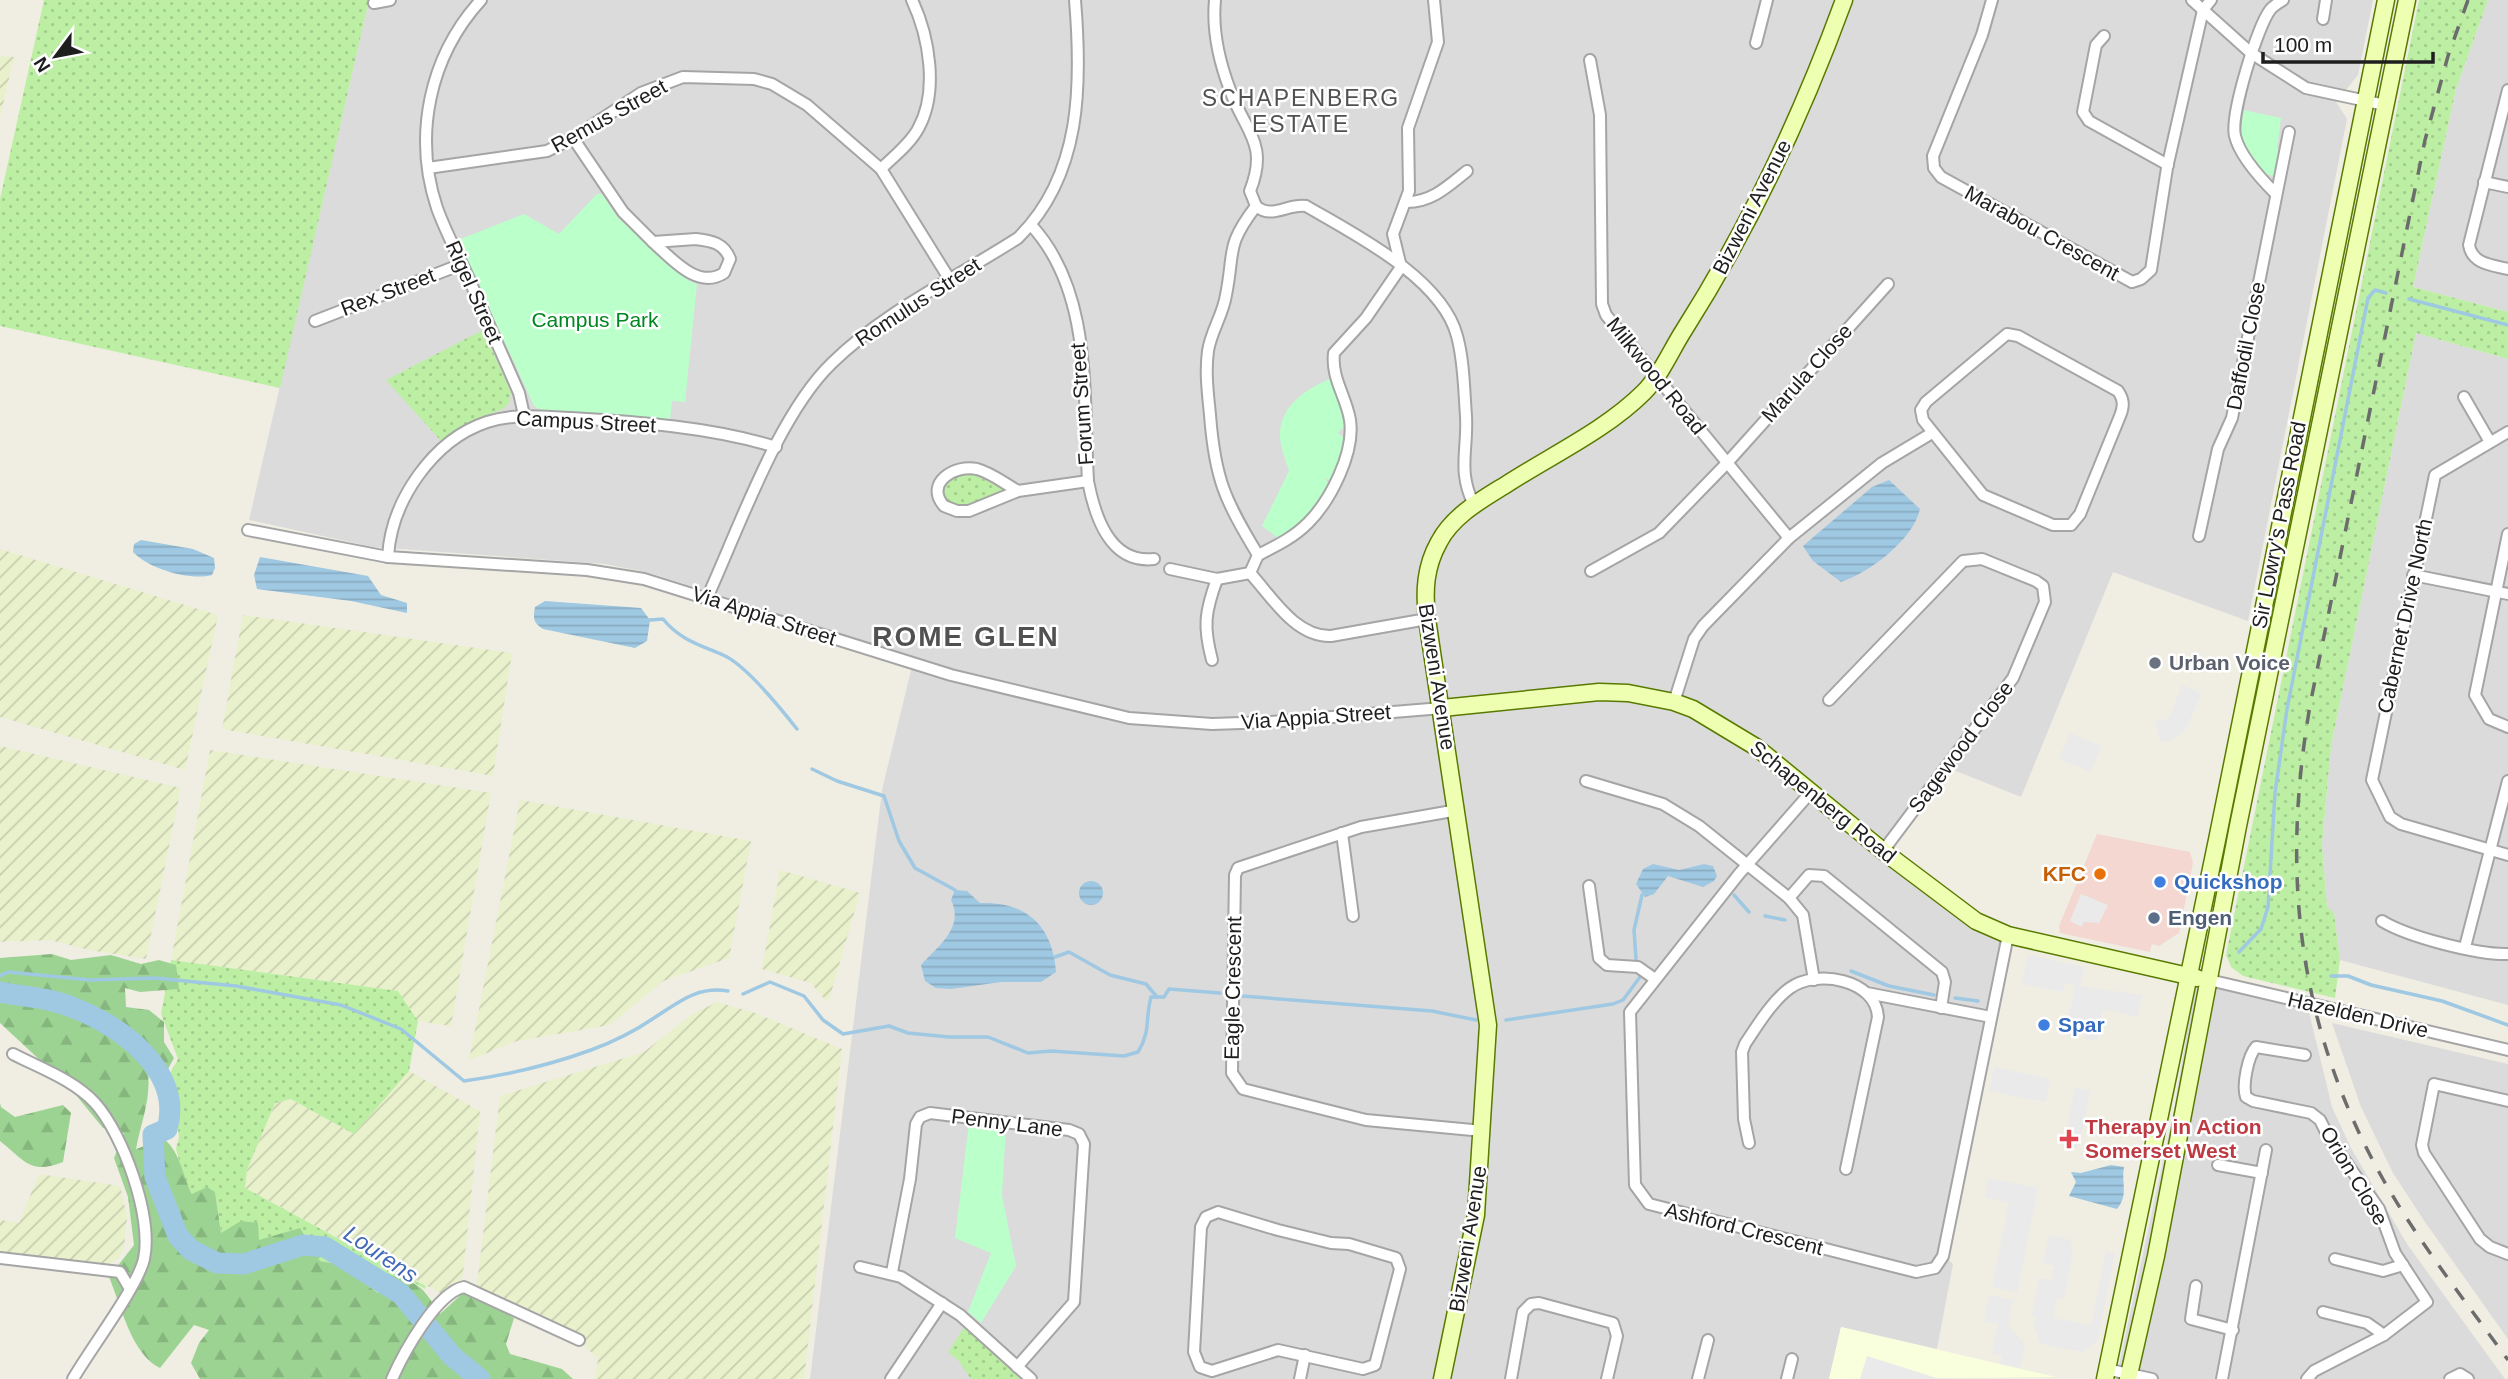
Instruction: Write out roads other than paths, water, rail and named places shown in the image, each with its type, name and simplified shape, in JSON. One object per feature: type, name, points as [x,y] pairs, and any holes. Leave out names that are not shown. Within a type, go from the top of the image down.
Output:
[{"type":"main road","name":"Bizweni Avenue","points":[[1441,1379],[1470,1253],[1483,1131],[1488,1036],[1486,997],[1424,584],[1439,541],[1474,505],[1619,413],[1645,391],[1656,377],[1707,293],[1770,176],[1844,0]]},
{"type":"main road","name":"Sir Lowry's Pass Road","points":[[2106,1374],[2363,102],[2386,0]]},
{"type":"main road","name":"Sir Lowry's Pass Road","points":[[2129,1376],[2156,1256],[2209,980],[2407,0]]},
{"type":"main road","name":"Schapenberg Road","points":[[1442,708],[1598,692],[1628,693],[1674,702],[1738,734],[1961,912],[2008,935],[2209,980]]},
{"type":"street","points":[[374,3],[390,0]]},
{"type":"street","name":"Rigel Street","points":[[481,0],[454,37],[431,91],[426,129],[428,168],[438,211],[519,393],[524,415]]},
{"type":"street","points":[[881,169],[917,131],[924,115],[929,66],[922,28],[912,0]]},
{"type":"street","name":"Romulus Street","points":[[707,598],[776,447],[801,401],[830,365],[873,328],[1018,238],[1031,225],[1068,154],[1075,123],[1079,54],[1075,0]]},
{"type":"street","points":[[1215,0],[1215,37],[1221,61],[1230,92],[1257,148],[1258,170],[1251,191],[1256,206],[1271,212],[1298,204],[1306,206],[1401,267],[1435,297],[1450,316],[1458,336],[1466,425],[1463,475],[1474,505]]},
{"type":"street","points":[[1250,573],[1258,555],[1299,531],[1328,496],[1350,439],[1347,408],[1335,376],[1334,353],[1340,342],[1366,318],[1401,267],[1393,234],[1409,191],[1408,128],[1438,42],[1434,0]]},
{"type":"street","points":[[1756,43],[1759,21],[1767,0]]},
{"type":"street","name":"Marabou Crescent","points":[[1992,0],[1982,36],[1933,156],[1934,168],[1941,177],[2132,282],[2141,279],[2151,270],[2168,165],[2203,10]]},
{"type":"street","points":[[2192,0],[2251,53],[2306,89],[2385,105]]},
{"type":"street","points":[[2203,10],[2211,0]]},
{"type":"street","points":[[2276,194],[2263,181],[2235,136],[2251,53],[2268,13],[2283,0]]},
{"type":"street","points":[[2323,19],[2326,0]]},
{"type":"street","points":[[2104,36],[2096,45],[2083,112],[2089,121],[2168,165]]},
{"type":"street","name":"Milkwood Road","points":[[1590,61],[1600,115],[1604,309],[1610,321],[1789,538]]},
{"type":"street","name":"Remus Street","points":[[428,168],[547,151],[573,138],[641,93],[684,77],[754,79],[772,84],[797,98],[881,169],[950,280]]},
{"type":"street","points":[[2508,90],[2469,249],[2477,260],[2508,269]]},
{"type":"street","name":"Daffodil Close","points":[[2199,536],[2218,449],[2232,418],[2289,132]]},
{"type":"street","points":[[573,138],[610,195],[653,242],[697,277],[717,278],[728,267],[730,259],[727,251],[710,241],[653,242]]},
{"type":"street","points":[[1407,202],[1421,202],[1434,196],[1467,171]]},
{"type":"street","points":[[2484,182],[2508,187]]},
{"type":"street","points":[[1256,206],[1238,231],[1231,250],[1226,296],[1211,337],[1207,372],[1212,447],[1217,473],[1225,496],[1258,555]]},
{"type":"street","name":"Forum Street","points":[[1031,225],[1042,237],[1068,283],[1075,312],[1088,481],[1093,506],[1112,542],[1130,558],[1154,559]]},
{"type":"street","name":"Rex Street","points":[[315,321],[462,264]]},
{"type":"street","name":"Marula Close","points":[[1591,571],[1659,533],[1727,463],[1888,284]]},
{"type":"street","points":[[2007,334],[2018,336],[2118,391],[2123,402],[2080,514],[2075,522],[2067,526],[2053,525],[1983,495],[1933,433],[1923,420],[1922,406],[2007,334]]},
{"type":"street","points":[[2464,397],[2490,442]]},
{"type":"street","name":"Campus Street","points":[[388,557],[399,512],[413,482],[429,461],[473,427],[524,415],[660,425],[750,439],[776,447]]},
{"type":"street","name":"Cabernet Drive North","points":[[2488,850],[2401,824],[2390,817],[2372,780],[2435,475],[2508,432]]},
{"type":"street","points":[[1674,702],[1699,629],[1789,538],[1882,463],[1906,452],[1933,433]]},
{"type":"street","points":[[1018,491],[989,475],[968,468],[949,472],[938,485],[937,493],[944,506],[964,512],[1018,491],[1088,481]]},
{"type":"street","name":"Via Appia Street","points":[[248,530],[388,557],[612,573],[644,579],[951,675],[1138,720],[1212,724],[1271,722],[1442,708]]},
{"type":"street","points":[[2508,534],[2475,695],[2490,719],[2508,727]]},
{"type":"street","name":"Sagewood Close","points":[[1829,700],[1963,561],[1982,559],[2043,586],[2045,602],[2013,678],[1883,851]]},
{"type":"street","points":[[1170,569],[1217,579],[1250,573]]},
{"type":"street","points":[[1250,573],[1295,623],[1316,635],[1331,636],[1427,618]]},
{"type":"street","points":[[2413,575],[2508,594]]},
{"type":"street","points":[[1212,660],[1204,633],[1205,619],[1217,579]]},
{"type":"street","points":[[1586,781],[1663,804],[1699,827],[1789,898],[1803,915],[1814,981]]},
{"type":"street","points":[[2465,947],[2488,850],[2508,782]]},
{"type":"street","name":"Ashford Crescent","points":[[1811,792],[1634,1005],[1629,1021],[1635,1185],[1643,1199],[1658,1207],[1921,1273],[1935,1268],[1942,1256],[2008,935]]},
{"type":"street","name":"Eagle Crescent","points":[[1458,810],[1391,820],[1342,833],[1244,864],[1236,872],[1233,1078],[1247,1091],[1347,1116],[1483,1131]]},
{"type":"street","points":[[1342,833],[1353,916]]},
{"type":"street","points":[[2488,850],[2508,855]]},
{"type":"street","points":[[1789,898],[1809,875],[1824,876],[1942,971],[1945,982],[1941,1007]]},
{"type":"street","points":[[1589,886],[1599,958],[1607,965],[1638,967],[1655,979]]},
{"type":"street","points":[[2382,921],[2413,935],[2508,954]]},
{"type":"street","points":[[1749,1143],[1744,1119],[1745,1044],[1788,989],[1814,981],[1836,979],[1867,993],[1991,1017]]},
{"type":"street","name":"Hazelden Drive","points":[[2209,980],[2508,1050]]},
{"type":"street","points":[[1846,1169],[1878,1017],[1876,1007],[1867,993]]},
{"type":"street","name":"Orion Close","points":[[2305,1055],[2256,1046],[2252,1052],[2244,1088],[2246,1097],[2253,1101],[2311,1113],[2320,1119],[2329,1138],[2379,1209],[2395,1253],[2427,1302],[2384,1335],[2314,1371],[2307,1379]]},
{"type":"street","points":[[13,1054],[70,1083],[94,1102],[112,1126],[144,1220],[144,1259],[130,1289],[73,1379]]},
{"type":"street","points":[[2508,1101],[2434,1084],[2422,1145],[2424,1153],[2480,1239],[2508,1254]]},
{"type":"street","name":"Penny Lane","points":[[892,1272],[910,1179],[916,1124],[920,1117],[930,1113],[1069,1130],[1079,1134],[1084,1144],[1074,1302],[1017,1367]]},
{"type":"street","points":[[2222,1379],[2266,1150]]},
{"type":"street","points":[[2218,1165],[2262,1173]]},
{"type":"street","points":[[1229,1213],[1278,1230],[1362,1247],[1396,1258],[1400,1269],[1375,1365],[1363,1369],[1305,1355],[1273,1350],[1213,1371],[1196,1363],[1194,1352],[1201,1227],[1210,1214],[1229,1213]]},
{"type":"street","points":[[0,1258],[120,1272],[130,1289]]},
{"type":"street","points":[[2335,1259],[2383,1271],[2403,1265]]},
{"type":"street","points":[[860,1267],[892,1272],[942,1303],[968,1321],[1031,1379]]},
{"type":"street","points":[[2196,1286],[2191,1319],[2233,1330]]},
{"type":"street","points":[[392,1379],[416,1337],[446,1296],[464,1287],[579,1340]]},
{"type":"street","points":[[891,1379],[942,1303]]},
{"type":"street","points":[[1511,1379],[1523,1312],[1531,1304],[1539,1303],[1613,1323],[1617,1336],[1607,1379]]},
{"type":"street","points":[[2323,1312],[2367,1323],[2384,1335]]},
{"type":"street","points":[[1698,1379],[1708,1340]]},
{"type":"street","points":[[1300,1379],[1305,1355]]},
{"type":"street","points":[[1787,1379],[1792,1359]]},
{"type":"street","points":[[2106,1374],[2152,1379]]},
{"type":"street","points":[[2450,1379],[2460,1374],[2468,1379]]},
{"type":"water","points":[[1889,480],[1920,509],[1916,521],[1900,543],[1877,563],[1841,582],[1813,561],[1803,546],[1872,487]]},
{"type":"water","points":[[141,540],[193,549],[214,558],[215,568],[212,575],[182,575],[149,564],[133,552],[134,544]]},
{"type":"water","points":[[260,557],[368,576],[381,595],[407,603],[407,613],[351,601],[257,589],[254,575]]},
{"type":"water","points":[[545,601],[641,608],[650,620],[647,641],[635,648],[543,629],[534,620],[534,614],[535,607]]},
{"type":"water","points":[[1653,864],[1679,870],[1704,864],[1713,866],[1717,876],[1703,887],[1668,876],[1654,894],[1645,897],[1636,884],[1643,869]]},
{"type":"water","points":[[1091,881],[1099,885],[1103,893],[1099,901],[1091,905],[1083,901],[1079,893],[1083,885]]},
{"type":"water","points":[[955,890],[967,891],[980,903],[1011,906],[1034,920],[1043,929],[1049,942],[1056,972],[1041,982],[1001,982],[951,989],[936,988],[925,981],[921,965],[952,928],[954,910],[951,900]]},
{"type":"water","points":[[2111,1165],[2124,1167],[2124,1194],[2117,1209],[2069,1196],[2076,1182],[2071,1172],[2081,1173]]},
{"type":"waterway","points":[[2239,952],[2261,929],[2268,907],[2275,793],[2287,709],[2368,298],[2375,290],[2386,293]]},
{"type":"waterway","points":[[2409,299],[2508,325]]},
{"type":"waterway","points":[[650,620],[663,619],[683,637],[732,660],[763,688],[797,729]]},
{"type":"waterway","points":[[812,769],[837,781],[884,796],[899,841],[915,868],[955,890]]},
{"type":"waterway","points":[[1636,959],[1634,930],[1642,895]]},
{"type":"waterway","points":[[1734,895],[1749,912]]},
{"type":"waterway","points":[[1765,916],[1785,920]]},
{"type":"waterway","points":[[1055,957],[1069,952],[1110,975],[1146,984],[1157,997]]},
{"type":"waterway","points":[[1851,971],[1889,986],[1934,995]]},
{"type":"waterway","points":[[0,976],[8,972],[90,980],[155,978],[236,986],[341,1005],[401,1029],[464,1081],[528,1069],[576,1055],[624,1036],[698,993],[728,991]]},
{"type":"waterway","points":[[2331,976],[2348,976],[2371,985],[2442,1001],[2508,1025]]},
{"type":"waterway","points":[[1506,1020],[1613,1004],[1623,1000],[1640,977]]},
{"type":"waterway","points":[[743,994],[770,982],[804,996],[823,1020],[843,1034],[889,1026],[908,1033],[988,1037],[1028,1053],[1051,1051],[1124,1056],[1138,1052],[1142,1045],[1151,997],[1164,997],[1169,989],[1220,993]]},
{"type":"waterway","name":"Lourens","points":[[0,992],[57,1002],[92,1016],[129,1039],[157,1070],[166,1089],[170,1108],[167,1129],[153,1135],[155,1177],[178,1236],[191,1250],[217,1263],[244,1264],[303,1245],[325,1247],[401,1294],[452,1356],[480,1379]]},
{"type":"waterway","points":[[1242,996],[1432,1011],[1476,1020]]},
{"type":"waterway","points":[[1955,998],[1978,1001]]},
{"type":"railway","points":[[2468,0],[2448,56],[2425,140],[2311,700],[2297,826],[2298,887],[2303,947],[2314,1006],[2332,1065],[2355,1123],[2384,1181],[2413,1227],[2508,1360]]},
{"type":"place","name":"Urban Voice","points":[[2155,663]]},
{"type":"place","name":"KFC","points":[[2100,874]]},
{"type":"place","name":"Quickshop","points":[[2160,882]]},
{"type":"place","name":"Engen","points":[[2154,918]]},
{"type":"place","name":"Spar","points":[[2044,1025]]},
{"type":"place","name":"Therapy in Action Somerset West","points":[[2069,1139]]},
{"type":"district","name":"SCHAPENBERG ESTATE","points":[[1301,111]]},
{"type":"district","name":"ROME GLEN","points":[[966,636]]},
{"type":"park label","name":"Campus Park","points":[[595,320]]}]
